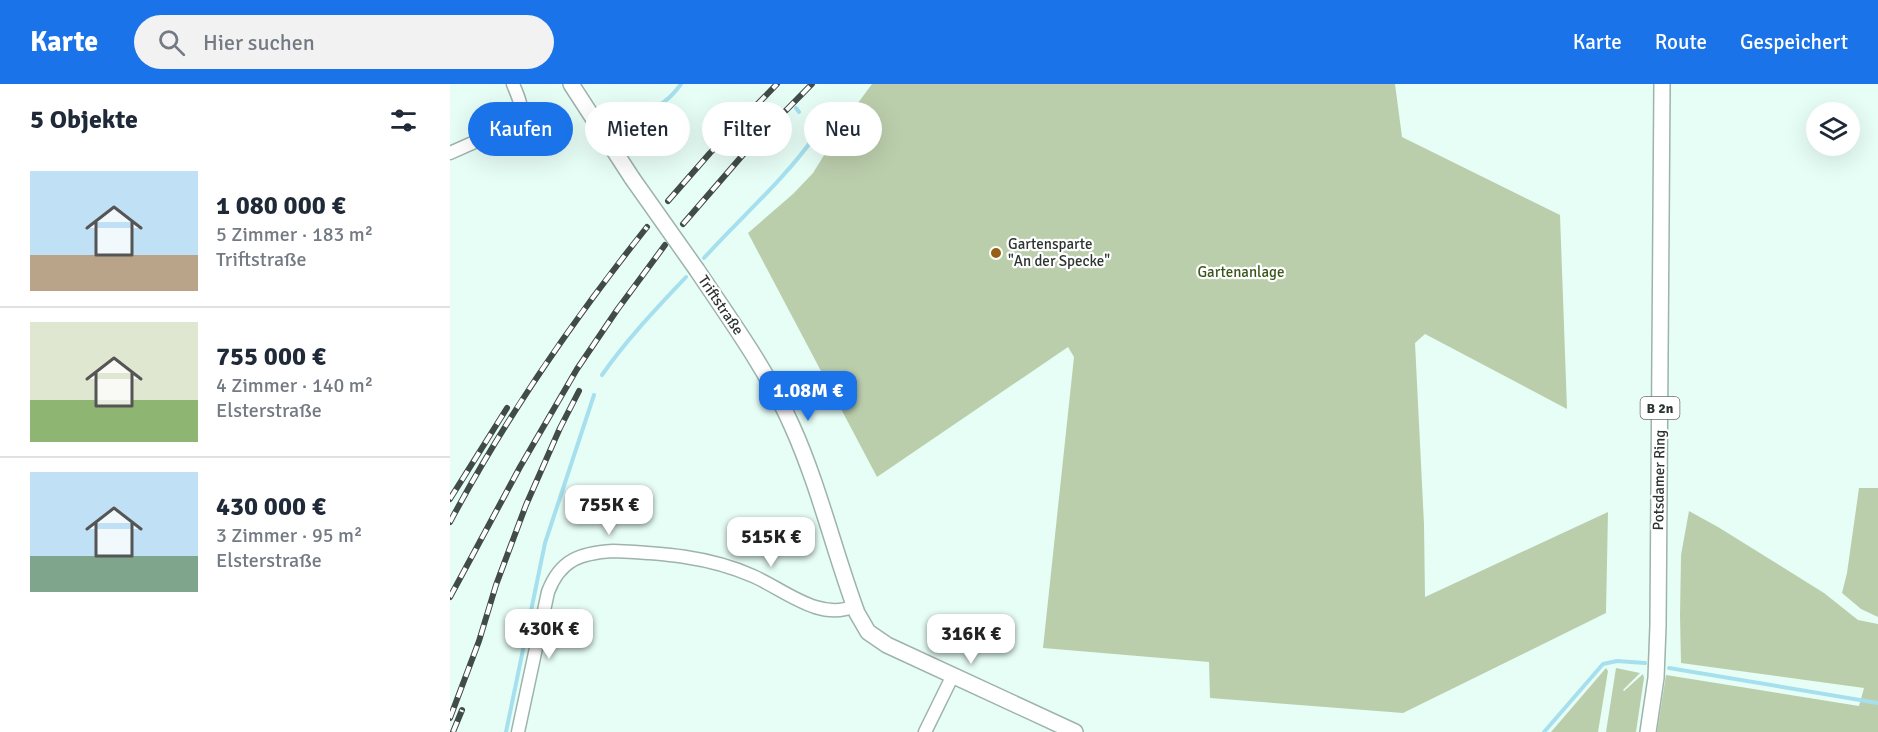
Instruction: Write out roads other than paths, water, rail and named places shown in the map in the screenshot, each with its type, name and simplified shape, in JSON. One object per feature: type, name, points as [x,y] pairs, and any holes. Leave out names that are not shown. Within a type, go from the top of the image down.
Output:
[{"type":"main road","name":"Triftstraße","points":[[571,84],[761,367],[789,419],[814,481],[854,606],[863,626],[873,636],[1075,732]]},
{"type":"main road","name":"Potsdamer Ring","points":[[1648,732],[1656,678],[1658,626],[1662,84]]},
{"type":"street","points":[[450,153],[519,121],[522,109],[513,84]]},
{"type":"street","points":[[518,732],[548,592],[560,569],[575,558],[613,551],[705,560],[753,576],[813,606],[840,610],[854,606]]},
{"type":"street","points":[[925,732],[953,675]]},
{"type":"waterway","points":[[663,102],[681,84]]},
{"type":"waterway","points":[[796,108],[799,112]]},
{"type":"waterway","points":[[704,258],[776,184],[804,151]]},
{"type":"waterway","points":[[602,375],[632,336],[686,277]]},
{"type":"waterway","points":[[506,732],[545,543],[594,395]]},
{"type":"waterway","points":[[1544,732],[1603,664],[1617,661],[1645,663]]},
{"type":"waterway","points":[[1669,668],[1878,703]]},
{"type":"railway","points":[[668,201],[710,153],[777,84]]},
{"type":"railway","points":[[683,224],[748,149],[812,84]]},
{"type":"railway","points":[[450,522],[517,407],[567,334],[647,227]]},
{"type":"railway","points":[[450,597],[520,467],[577,369],[665,245]]},
{"type":"railway","points":[[450,718],[526,505],[579,391]]},
{"type":"railway","points":[[450,499],[507,408]]},
{"type":"railway","points":[[453,732],[462,710]]},
{"type":"place","name":"Gartensparte \"An der Specke\"","points":[[996,253]]},
{"type":"park label","name":"Gartenanlage","points":[[1241,272]]}]
